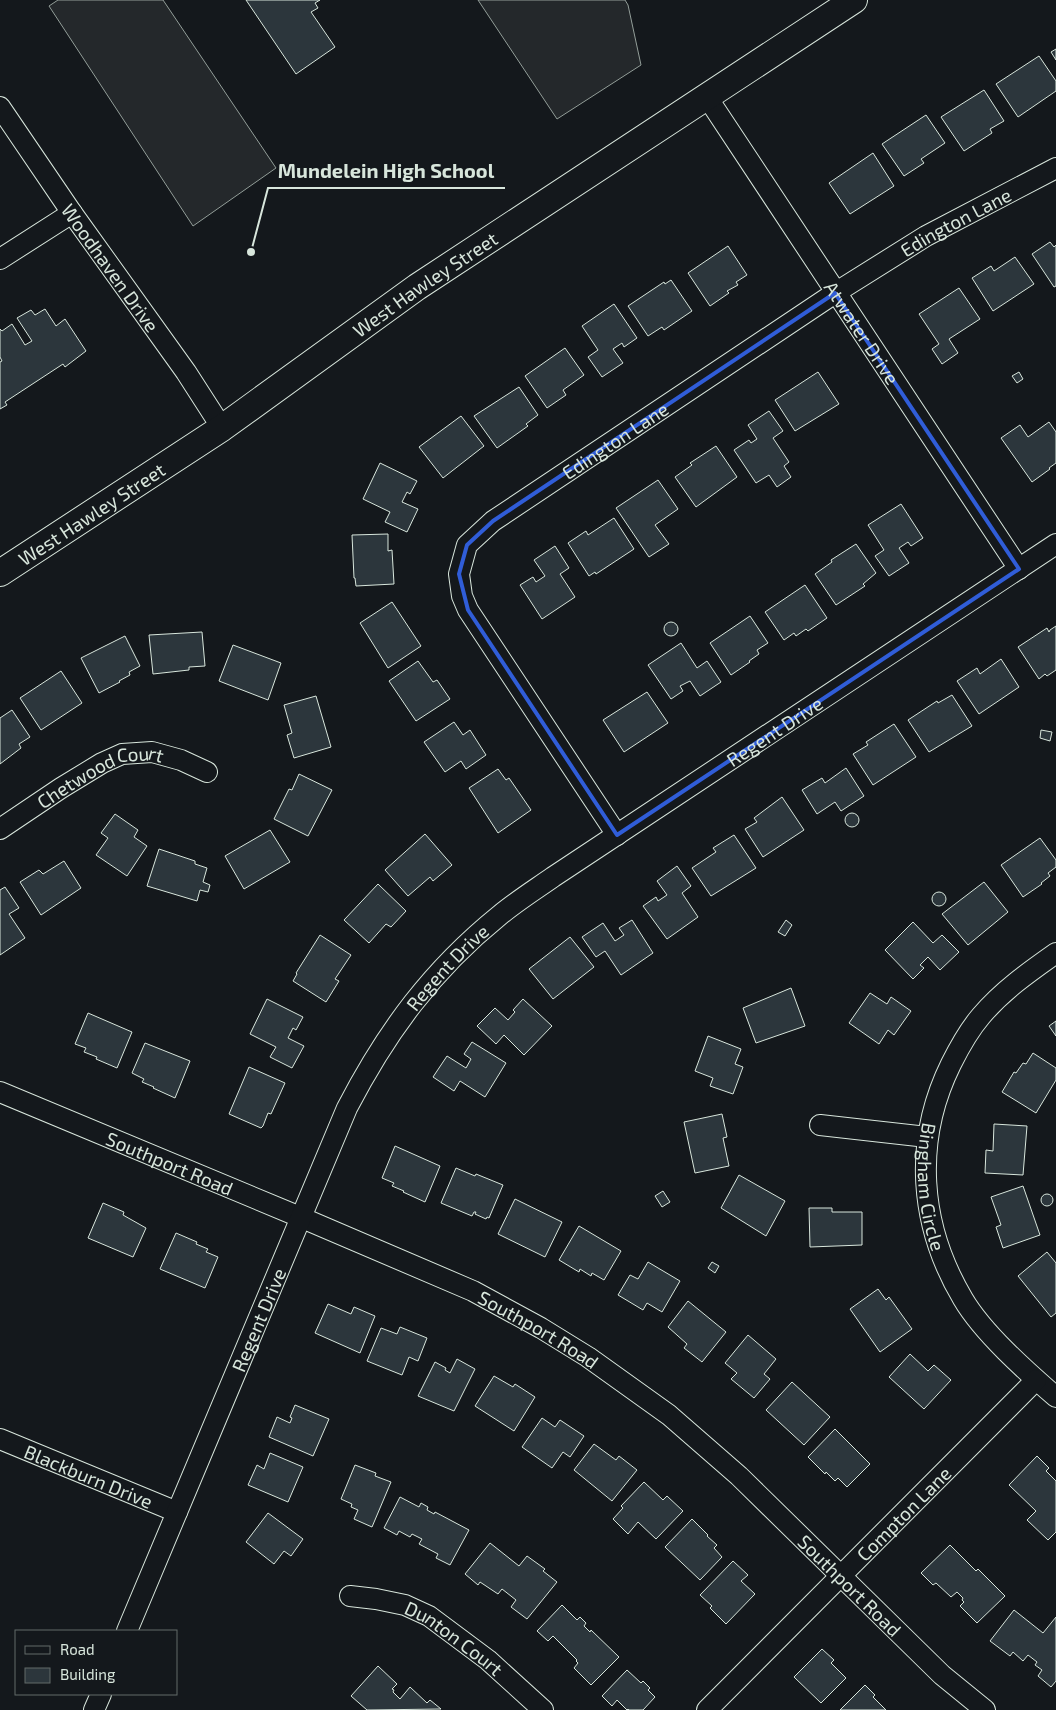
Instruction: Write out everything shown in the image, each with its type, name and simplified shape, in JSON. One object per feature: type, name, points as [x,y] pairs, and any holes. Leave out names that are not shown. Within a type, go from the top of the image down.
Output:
[{"type":"street","name":"West Hawley Street","points":[[0,573],[222,428],[417,287],[854,0]]},
{"type":"street","name":"Atwater Drive","points":[[706,97],[1019,569]]},
{"type":"street","name":"Woodhaven Drive","points":[[0,107],[72,213],[186,372],[222,428]]},
{"type":"street","name":"Edington Lane","points":[[617,835],[468,610],[462,596],[459,574],[468,545],[493,521],[835,293],[926,236],[1056,168]]},
{"type":"street","points":[[0,259],[72,213]]},
{"type":"street","name":"Regent Drive","points":[[127,1630],[347,1108],[390,1032],[420,994],[453,958],[500,915],[553,877],[1056,544]]},
{"type":"street","name":"Chetwood Court","points":[[0,829],[61,788],[102,763],[122,754],[152,752],[181,760],[207,772]]},
{"type":"street","name":"Bingham Circle","points":[[1056,953],[1006,990],[980,1017],[958,1050],[940,1086],[927,1137],[925,1171],[930,1216],[945,1265],[964,1300],[985,1328],[1056,1398]]},
{"type":"street","name":"Southport Road","points":[[0,1092],[473,1291],[542,1328],[588,1357],[669,1415],[739,1476],[942,1675],[985,1710]]},
{"type":"street","points":[[820,1125],[927,1137]]},
{"type":"street","name":"Compton Lane","points":[[706,1710],[1036,1380]]},
{"type":"street","name":"Blackburn Drive","points":[[0,1439],[177,1512]]},
{"type":"street","name":"Dunton Court","points":[[350,1596],[405,1605],[429,1616],[488,1660],[543,1710]]},
{"type":"street","points":[[94,1710],[101,1695]]},
{"type":"highlighted area","points":[[835,293],[1019,569],[617,835],[468,610],[459,574],[467,545],[493,521]]},
{"type":"shaded area","points":[[58,0],[163,0],[276,168],[193,226],[49,6]]},
{"type":"shaded area","points":[[478,0],[625,0],[628,5],[641,65],[557,119]]},
{"type":"building","points":[[246,0],[320,0],[315,3],[318,8],[311,12],[335,47],[296,74]]},
{"type":"building","points":[[1056,49],[1056,60],[1051,52]]},
{"type":"building","points":[[1039,56],[1056,81],[1056,91],[1018,117],[996,84]]},
{"type":"building","points":[[984,90],[1004,121],[990,129],[992,133],[964,151],[941,117]]},
{"type":"building","points":[[926,115],[945,143],[921,159],[924,163],[904,176],[882,144]]},
{"type":"building","points":[[873,153],[894,186],[850,214],[829,183]]},
{"type":"building","points":[[1050,242],[1054,247],[1056,245],[1056,286],[1054,287],[1032,254]]},
{"type":"building","points":[[728,246],[747,275],[736,282],[738,285],[727,291],[729,293],[710,306],[688,273]]},
{"type":"building","points":[[1015,257],[1034,284],[993,311],[972,278],[991,266],[994,271]]},
{"type":"building","points":[[671,280],[692,311],[664,330],[662,327],[648,336],[628,306],[664,282],[665,284]]},
{"type":"building","points":[[959,288],[980,319],[949,339],[958,353],[942,364],[932,349],[939,344],[919,314]]},
{"type":"building","points":[[614,304],[637,338],[624,347],[622,343],[613,349],[623,363],[602,377],[588,357],[598,350],[582,326]]},
{"type":"building","points":[[45,309],[56,326],[65,319],[86,351],[65,367],[63,364],[5,402],[7,405],[0,409],[0,362],[2,361],[0,357],[0,329],[2,331],[12,324],[25,345],[32,341],[17,318],[31,310],[35,315]]},
{"type":"building","points":[[565,348],[584,375],[563,390],[566,395],[547,408],[525,376]]},
{"type":"building","points":[[818,372],[839,404],[795,431],[775,400]]},
{"type":"building","points":[[1019,372],[1023,379],[1017,383],[1012,376]]},
{"type":"building","points":[[519,387],[538,415],[526,424],[528,426],[497,448],[474,416]]},
{"type":"building","points":[[769,411],[783,431],[773,438],[789,462],[784,466],[791,477],[777,487],[769,475],[756,483],[734,450],[749,440],[751,443],[757,439],[748,425]]},
{"type":"building","points":[[461,416],[484,446],[443,478],[419,447]]},
{"type":"building","points":[[1049,422],[1056,432],[1056,463],[1032,482],[1001,438],[1020,425],[1028,437]]},
{"type":"building","points":[[716,446],[737,477],[696,507],[675,477],[692,465],[690,463]]},
{"type":"building","points":[[380,463],[417,481],[410,494],[407,492],[402,502],[418,509],[407,532],[385,522],[390,512],[363,499]]},
{"type":"building","points":[[658,480],[678,509],[655,525],[669,544],[649,557],[616,508]]},
{"type":"building","points":[[901,504],[923,538],[911,546],[908,542],[899,548],[909,563],[889,576],[875,556],[884,550],[868,525]]},
{"type":"building","points":[[614,518],[634,549],[596,574],[595,572],[589,576],[568,543],[586,531],[588,535]]},
{"type":"building","points":[[388,534],[388,551],[392,550],[394,584],[356,586],[352,535]]},
{"type":"building","points":[[856,544],[876,573],[863,584],[865,586],[836,605],[815,574],[832,562],[831,560]]},
{"type":"building","points":[[555,546],[569,568],[560,574],[575,597],[542,619],[520,585],[533,577],[536,582],[545,576],[534,560]]},
{"type":"building","points":[[805,585],[827,618],[808,631],[806,629],[796,636],[794,633],[784,640],[765,612]]},
{"type":"building","points":[[392,602],[421,646],[388,668],[360,623]]},
{"type":"building","points":[[750,616],[768,643],[757,650],[759,654],[750,662],[731,675],[710,643]]},
{"type":"building","points":[[668,622],[674,622],[678,629],[674,636],[668,636],[664,632],[664,626]]},
{"type":"building","points":[[1056,626],[1056,670],[1047,676],[1045,674],[1039,679],[1018,647],[1047,628],[1049,632]]},
{"type":"building","points":[[202,632],[205,666],[189,667],[189,670],[153,674],[149,635]]},
{"type":"building","points":[[125,636],[140,666],[129,672],[130,675],[120,682],[99,693],[81,658]]},
{"type":"building","points":[[681,643],[697,668],[707,661],[721,682],[700,696],[690,681],[680,686],[683,691],[671,699],[648,665]]},
{"type":"building","points":[[233,645],[281,663],[268,700],[219,681]]},
{"type":"building","points":[[1001,659],[1019,687],[979,714],[957,681],[977,668],[980,674]]},
{"type":"building","points":[[418,661],[433,682],[437,680],[450,699],[416,721],[389,681]]},
{"type":"building","points":[[61,671],[82,703],[41,730],[20,698]]},
{"type":"building","points":[[647,692],[668,723],[624,752],[603,720]]},
{"type":"building","points":[[952,695],[972,726],[929,752],[908,720],[937,701],[938,703]]},
{"type":"building","points":[[316,696],[331,747],[294,758],[287,735],[292,733],[284,705]]},
{"type":"building","points":[[12,710],[30,737],[19,744],[21,748],[0,764],[0,718]]},
{"type":"building","points":[[454,722],[463,735],[470,730],[486,755],[466,769],[461,761],[445,772],[424,742]]},
{"type":"building","points":[[894,724],[916,757],[873,785],[853,754],[868,745],[866,742]]},
{"type":"building","points":[[1041,730],[1052,732],[1050,741],[1040,738]]},
{"type":"building","points":[[846,768],[864,796],[841,811],[835,802],[817,814],[802,790],[822,778],[825,783]]},
{"type":"building","points":[[498,769],[506,780],[509,778],[531,810],[498,833],[469,788]]},
{"type":"building","points":[[299,774],[332,790],[308,836],[274,819],[289,789],[292,790]]},
{"type":"building","points":[[782,797],[804,830],[763,857],[745,829],[757,822],[754,818]]},
{"type":"building","points":[[849,813],[855,813],[859,820],[855,827],[849,827],[845,823],[845,817]]},
{"type":"building","points":[[115,814],[138,830],[134,837],[147,846],[127,876],[96,855],[108,838],[101,833]]},
{"type":"building","points":[[270,830],[290,862],[244,889],[225,856]]},
{"type":"building","points":[[425,834],[452,865],[433,881],[430,877],[408,896],[385,870]]},
{"type":"building","points":[[734,835],[756,868],[711,896],[692,868],[716,852],[713,848]]},
{"type":"building","points":[[1040,838],[1056,860],[1056,867],[1048,873],[1050,876],[1042,884],[1023,897],[1001,865]]},
{"type":"building","points":[[159,849],[195,861],[195,864],[207,868],[203,882],[210,885],[208,892],[200,890],[197,901],[147,886]]},
{"type":"building","points":[[64,861],[81,888],[41,915],[20,882],[39,870],[43,874]]},
{"type":"building","points":[[677,866],[691,886],[682,893],[698,917],[667,939],[643,906],[656,897],[658,901],[667,895],[657,881]]},
{"type":"building","points":[[984,882],[1008,912],[968,945],[942,914]]},
{"type":"building","points":[[378,884],[406,911],[391,927],[386,924],[369,943],[344,920]]},
{"type":"building","points":[[5,887],[19,908],[9,914],[25,938],[0,955],[0,890]]},
{"type":"building","points":[[939,892],[944,894],[946,899],[944,904],[939,906],[934,904],[932,899],[934,894]]},
{"type":"building","points":[[632,920],[653,953],[621,975],[605,951],[596,957],[582,937],[603,923],[615,941],[624,935],[619,928]]},
{"type":"building","points":[[786,920],[792,925],[785,936],[778,932]]},
{"type":"building","points":[[913,922],[933,943],[942,935],[959,952],[940,970],[928,957],[920,965],[924,968],[913,979],[885,950]]},
{"type":"building","points":[[320,935],[351,955],[335,979],[339,981],[326,1002],[293,981]]},
{"type":"building","points":[[570,937],[594,967],[553,999],[529,969]]},
{"type":"building","points":[[791,988],[805,1026],[756,1043],[743,1008]]},
{"type":"building","points":[[870,993],[887,1004],[891,997],[911,1011],[894,1035],[888,1030],[879,1044],[849,1023]]},
{"type":"building","points":[[267,999],[303,1017],[296,1030],[293,1028],[288,1038],[304,1046],[292,1068],[270,1057],[276,1047],[250,1034]]},
{"type":"building","points":[[523,999],[552,1026],[524,1055],[504,1035],[496,1044],[477,1026],[495,1008],[508,1020],[515,1012],[513,1010]]},
{"type":"building","points":[[88,1013],[132,1032],[117,1068],[96,1059],[97,1057],[84,1052],[86,1048],[75,1044]]},
{"type":"building","points":[[1056,1021],[1056,1036],[1049,1026]]},
{"type":"building","points":[[708,1036],[741,1049],[735,1064],[743,1067],[733,1094],[710,1086],[713,1078],[695,1071]]},
{"type":"building","points":[[472,1042],[506,1063],[485,1097],[460,1081],[454,1091],[433,1077],[447,1056],[466,1068],[471,1059],[464,1054]]},
{"type":"building","points":[[145,1043],[190,1061],[175,1098],[142,1082],[144,1079],[132,1073]]},
{"type":"building","points":[[1033,1053],[1056,1068],[1056,1080],[1036,1113],[1002,1092],[1014,1072],[1016,1073],[1023,1063],[1026,1064]]},
{"type":"building","points":[[249,1067],[285,1083],[271,1114],[268,1113],[261,1128],[229,1114]]},
{"type":"building","points":[[722,1114],[727,1137],[723,1138],[729,1166],[695,1173],[684,1122]]},
{"type":"building","points":[[994,1124],[1027,1126],[1023,1175],[985,1173],[986,1150],[993,1151]]},
{"type":"building","points":[[395,1146],[440,1166],[425,1202],[392,1186],[394,1183],[382,1178]]},
{"type":"building","points":[[456,1168],[503,1185],[489,1218],[487,1217],[486,1219],[475,1214],[476,1212],[472,1216],[441,1203]]},
{"type":"building","points":[[739,1175],[785,1201],[766,1236],[721,1208]]},
{"type":"building","points":[[1023,1186],[1040,1235],[1003,1248],[996,1227],[1001,1225],[991,1197]]},
{"type":"building","points":[[663,1191],[670,1202],[662,1207],[655,1196]]},
{"type":"building","points":[[1045,1194],[1049,1194],[1053,1200],[1049,1206],[1045,1206],[1041,1202],[1041,1198]]},
{"type":"building","points":[[515,1199],[562,1222],[545,1257],[498,1234]]},
{"type":"building","points":[[103,1203],[124,1212],[123,1215],[146,1228],[133,1257],[88,1238]]},
{"type":"building","points":[[809,1208],[832,1208],[832,1212],[862,1212],[862,1245],[810,1247]]},
{"type":"building","points":[[579,1226],[621,1251],[604,1280],[592,1273],[591,1276],[580,1269],[579,1272],[559,1260]]},
{"type":"building","points":[[176,1233],[197,1242],[196,1244],[208,1249],[206,1252],[218,1257],[205,1288],[160,1269]]},
{"type":"building","points":[[1047,1252],[1056,1263],[1056,1313],[1051,1317],[1018,1276]]},
{"type":"building","points":[[648,1262],[680,1281],[662,1312],[647,1303],[643,1310],[618,1295],[630,1275],[638,1279]]},
{"type":"building","points":[[712,1262],[719,1266],[715,1273],[708,1268]]},
{"type":"building","points":[[878,1289],[886,1300],[889,1297],[912,1329],[880,1352],[850,1309]]},
{"type":"building","points":[[688,1301],[726,1332],[702,1362],[684,1348],[687,1344],[668,1327]]},
{"type":"building","points":[[328,1304],[351,1314],[354,1307],[375,1316],[360,1353],[315,1333]]},
{"type":"building","points":[[400,1327],[427,1338],[418,1361],[409,1357],[402,1375],[367,1361],[381,1328],[397,1334]]},
{"type":"building","points":[[748,1335],[776,1359],[764,1374],[770,1379],[754,1398],[731,1379],[737,1373],[725,1363]]},
{"type":"building","points":[[910,1354],[928,1371],[934,1365],[951,1380],[924,1409],[889,1377]]},
{"type":"building","points":[[457,1359],[475,1369],[454,1411],[418,1396],[435,1362],[446,1368],[445,1370],[450,1373]]},
{"type":"building","points":[[494,1376],[513,1387],[515,1384],[535,1397],[514,1431],[475,1406]]},
{"type":"building","points":[[792,1382],[830,1417],[804,1445],[766,1410]]},
{"type":"building","points":[[295,1405],[329,1419],[313,1456],[269,1437],[277,1417],[290,1423],[292,1418],[290,1417]]},
{"type":"building","points":[[542,1418],[555,1427],[560,1420],[584,1436],[570,1457],[563,1452],[552,1468],[522,1447]]},
{"type":"building","points":[[835,1429],[870,1464],[847,1487],[838,1478],[835,1481],[826,1472],[825,1474],[808,1457]]},
{"type":"building","points":[[594,1444],[616,1460],[619,1456],[637,1470],[612,1501],[574,1470]]},
{"type":"building","points":[[270,1453],[303,1467],[288,1502],[248,1485],[257,1465],[264,1469]]},
{"type":"building","points":[[1037,1456],[1049,1468],[1046,1471],[1056,1481],[1056,1532],[1048,1540],[1027,1520],[1036,1511],[1009,1485]]},
{"type":"building","points":[[355,1465],[376,1473],[375,1476],[391,1482],[372,1527],[354,1519],[358,1510],[351,1507],[352,1504],[341,1499]]},
{"type":"building","points":[[644,1482],[663,1500],[667,1496],[683,1511],[656,1539],[638,1522],[628,1534],[613,1519],[623,1508],[621,1506]]},
{"type":"building","points":[[400,1497],[419,1507],[421,1503],[434,1514],[435,1512],[469,1530],[450,1565],[436,1558],[438,1554],[419,1544],[422,1539],[412,1534],[410,1537],[399,1531],[397,1535],[384,1528]]},
{"type":"building","points":[[268,1513],[303,1539],[291,1556],[284,1551],[274,1564],[246,1542]]},
{"type":"building","points":[[692,1519],[717,1545],[714,1548],[722,1557],[700,1580],[665,1547]]},
{"type":"building","points":[[490,1543],[519,1566],[527,1556],[545,1569],[543,1571],[557,1582],[527,1619],[511,1607],[516,1600],[502,1589],[498,1594],[480,1582],[478,1585],[465,1574]]},
{"type":"building","points":[[950,1545],[1005,1596],[977,1623],[960,1606],[964,1602],[957,1592],[951,1597],[936,1583],[933,1585],[921,1573]]},
{"type":"building","points":[[733,1561],[748,1575],[741,1581],[755,1594],[726,1624],[710,1608],[712,1606],[700,1595]]},
{"type":"building","points":[[562,1605],[577,1620],[580,1617],[586,1623],[584,1626],[590,1632],[591,1630],[619,1657],[591,1685],[574,1668],[578,1663],[577,1660],[553,1636],[548,1641],[537,1631]]},
{"type":"building","points":[[1014,1610],[1043,1633],[1056,1617],[1056,1681],[1051,1687],[1038,1676],[1042,1670],[1035,1665],[1037,1662],[1028,1655],[1023,1661],[1013,1652],[1010,1656],[990,1641]]},
{"type":"building","points":[[822,1649],[834,1660],[831,1663],[846,1678],[821,1703],[794,1677]]},
{"type":"building","points":[[378,1666],[397,1684],[392,1689],[400,1699],[410,1687],[427,1703],[430,1700],[441,1709],[367,1710],[351,1696]]},
{"type":"building","points":[[627,1670],[641,1683],[643,1681],[655,1697],[643,1710],[627,1710],[617,1700],[612,1706],[602,1696]]},
{"type":"building","points":[[865,1685],[875,1695],[873,1697],[886,1710],[840,1710]]},
{"type":"place","name":"Mundelein High School","points":[[251,252]]}]
